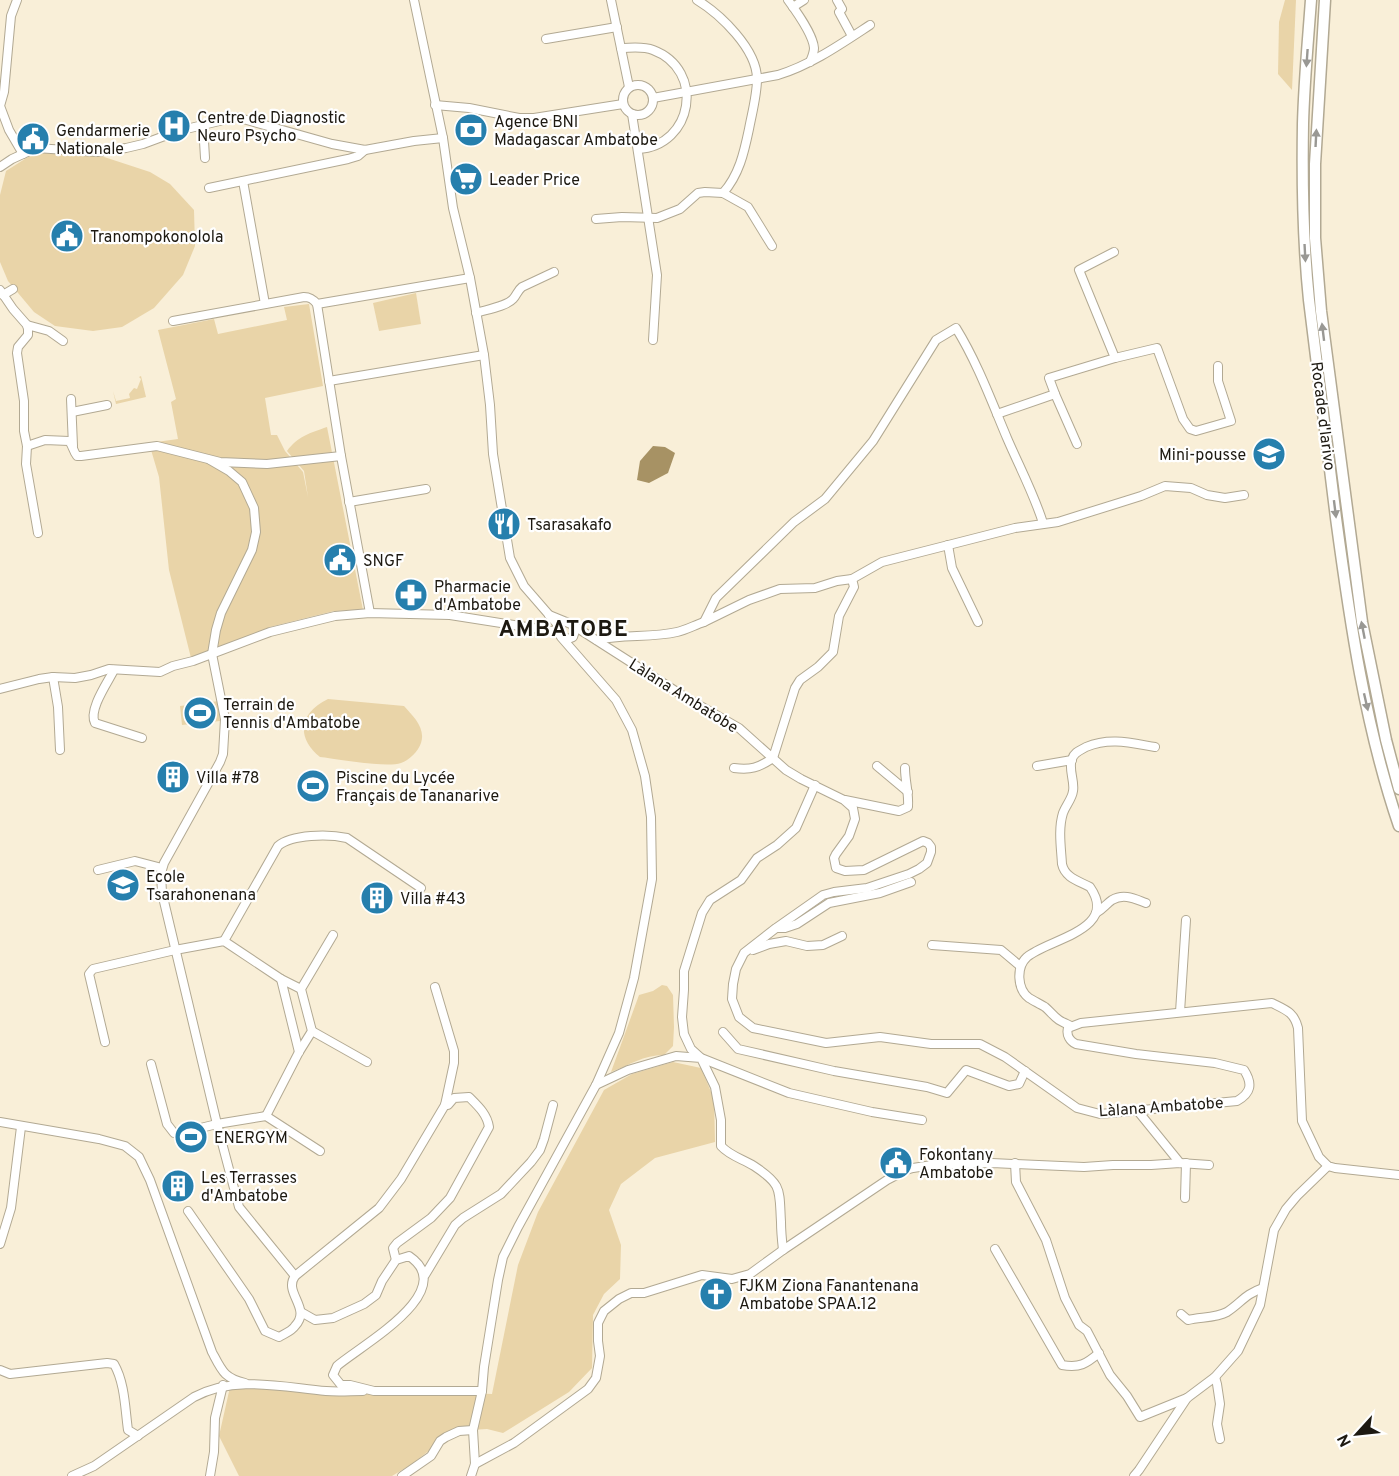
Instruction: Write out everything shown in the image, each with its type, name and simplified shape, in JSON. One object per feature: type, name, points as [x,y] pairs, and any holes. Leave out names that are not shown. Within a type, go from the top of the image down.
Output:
[{"type":"main road","name":"Rocade d'Iarivo","points":[[1311,0],[1303,122],[1305,248],[1309,300],[1351,629],[1379,758],[1399,826]]},
{"type":"main road","name":"Rocade d'Iarivo","points":[[1325,0],[1314,174],[1315,238],[1321,310],[1362,622],[1386,740],[1399,789]]},
{"type":"street","points":[[17,0],[11,16],[4,92],[0,106],[9,130],[23,154]]},
{"type":"street","points":[[414,0],[443,138],[453,208],[470,278],[484,355],[494,454],[510,558],[525,585],[575,652],[615,700],[632,730],[645,776],[651,817],[652,879],[634,978],[618,1034],[596,1084],[503,1257],[494,1302],[482,1391],[473,1430],[475,1464],[471,1476]]},
{"type":"street","points":[[611,0],[629,87]]},
{"type":"street","points":[[697,0],[720,17],[734,33],[752,60],[757,79],[742,158],[736,176],[723,193]]},
{"type":"street","points":[[804,0],[790,3],[814,44],[810,62]]},
{"type":"street","points":[[837,0],[842,9],[839,12],[852,36]]},
{"type":"street","points":[[653,98],[789,72],[870,26]]},
{"type":"street","points":[[546,39],[616,27]]},
{"type":"street","points":[[621,48],[654,50],[676,67],[685,82],[687,91],[684,115],[670,136],[657,145],[638,149]]},
{"type":"street","points":[[638,84],[649,90],[653,98],[651,108],[637,115],[628,112],[623,104],[623,94],[629,87],[638,84]]},
{"type":"street","points":[[435,105],[534,118],[623,104]]},
{"type":"street","points":[[632,114],[657,275],[653,340]]},
{"type":"street","points":[[0,167],[36,148],[97,152],[126,148],[178,130],[236,117],[332,144],[365,150],[443,138]]},
{"type":"street","points":[[203,124],[205,158]]},
{"type":"street","points":[[209,188],[348,159],[358,156],[365,150]]},
{"type":"street","points":[[243,181],[265,304]]},
{"type":"street","points":[[596,219],[657,218],[680,210],[698,193],[723,193],[748,207],[772,246]]},
{"type":"street","points":[[1114,252],[1079,270],[1115,358]]},
{"type":"street","points":[[476,314],[510,302],[522,287],[554,272]]},
{"type":"street","points":[[317,304],[470,278]]},
{"type":"street","points":[[13,288],[1,293],[27,325],[28,336],[18,347],[17,353],[24,400],[26,464],[38,533]]},
{"type":"street","points":[[173,321],[309,297],[317,304],[341,456],[370,613]]},
{"type":"street","points":[[27,325],[42,328],[63,341]]},
{"type":"street","points":[[704,621],[716,598],[794,522],[825,499],[873,441],[936,340],[956,327],[984,381],[1035,499],[1043,524]]},
{"type":"street","points":[[1077,444],[1048,378],[1157,348],[1183,419],[1190,429],[1196,431],[1230,421],[1218,381],[1218,366]]},
{"type":"street","points":[[329,381],[484,355]]},
{"type":"street","points":[[997,414],[1055,394]]},
{"type":"street","points":[[71,399],[73,446],[77,456],[157,446],[220,462],[267,464],[341,456]]},
{"type":"street","points":[[72,412],[107,405]]},
{"type":"street","points":[[27,446],[45,440],[69,441],[73,446]]},
{"type":"street","points":[[210,460],[242,482],[254,508],[256,532],[252,550],[221,613],[212,654],[225,719],[223,754],[162,868],[162,893],[239,1207],[295,1276]]},
{"type":"street","points":[[597,640],[677,632],[780,589],[815,588],[852,579],[882,562],[1015,528],[1058,522],[1141,496],[1165,486],[1191,488],[1207,495],[1225,498],[1244,495]]},
{"type":"street","points":[[349,502],[426,489]]},
{"type":"street","points":[[948,545],[952,568],[978,622]]},
{"type":"street","points":[[734,768],[748,770],[773,758],[795,688],[800,680],[833,652],[839,616],[854,587],[852,579]]},
{"type":"street","points":[[0,690],[39,679],[75,678],[110,669],[160,672],[173,666],[194,662],[270,632],[335,616],[370,613],[450,615],[560,632]]},
{"type":"street","points":[[549,615],[572,630],[575,652]]},
{"type":"street","name":"Làlana Ambatobe","points":[[572,630],[568,639],[560,632],[563,624],[597,640],[685,697],[739,728],[786,770],[844,800],[899,811],[908,807],[909,792]]},
{"type":"street","points":[[114,670],[98,698],[92,717],[93,721],[142,738]]},
{"type":"street","points":[[53,677],[58,707],[60,750]]},
{"type":"street","points":[[1096,913],[1096,897],[1093,891],[1068,875],[1062,864],[1061,822],[1073,792],[1072,760],[1075,754],[1096,744],[1117,741],[1155,747]]},
{"type":"street","points":[[1037,766],[1072,760]]},
{"type":"street","points":[[877,766],[909,792]]},
{"type":"street","points":[[905,768],[909,792]]},
{"type":"street","points":[[783,1250],[779,1190],[771,1178],[751,1164],[730,1154],[721,1146],[721,1120],[715,1087],[701,1058],[691,1049],[684,1034],[682,1017],[684,971],[702,913],[710,900],[741,879],[757,858],[796,828],[815,785]]},
{"type":"street","points":[[744,953],[823,895],[867,888],[909,874],[927,863],[931,847],[922,841],[864,870],[845,871],[836,868],[834,858],[849,836],[855,819],[853,808],[844,800]]},
{"type":"street","points":[[224,941],[278,846],[292,839],[333,836],[347,838],[421,888]]},
{"type":"street","points":[[98,870],[135,861],[162,868]]},
{"type":"street","points":[[776,928],[797,924],[828,903],[880,893],[911,882]]},
{"type":"street","points":[[1146,903],[1130,897],[1112,900],[1078,932],[1029,955],[1020,966],[1020,980],[1024,992],[1059,1020],[1071,1026],[1180,1012],[1272,1004],[1286,1010],[1295,1018],[1298,1028],[1302,1121],[1319,1156],[1328,1166],[1335,1168],[1399,1175]]},
{"type":"street","points":[[1180,1012],[1186,920]]},
{"type":"street","points":[[333,934],[301,989],[312,1031],[367,1062]]},
{"type":"street","points":[[744,953],[786,941],[807,946],[823,945],[842,936]]},
{"type":"street","points":[[105,1041],[89,974],[95,969],[224,941],[281,979],[301,989]]},
{"type":"street","points":[[932,945],[1001,950],[1020,966]]},
{"type":"street","name":"Làlana Ambatobe","points":[[744,953],[736,969],[732,999],[738,1017],[753,1028],[826,1043],[880,1037],[931,1044],[980,1044],[1005,1057],[1077,1108],[1100,1114],[1237,1101],[1250,1088],[1249,1078],[1244,1070],[1215,1063],[1076,1044],[1068,1034],[1068,1028],[1071,1026]]},
{"type":"street","points":[[281,979],[299,1052]]},
{"type":"street","points":[[188,1210],[249,1299],[265,1330],[279,1337],[296,1326],[301,1312],[292,1280],[379,1208],[401,1179],[445,1105],[454,1063],[454,1052],[435,987]]},
{"type":"street","points":[[266,1116],[312,1031]]},
{"type":"street","points":[[723,1032],[738,1049],[834,1071],[947,1092],[966,1070],[1009,1086],[1019,1083],[1024,1071]]},
{"type":"street","points":[[596,1084],[628,1070],[676,1056],[701,1058],[789,1093],[872,1112],[922,1120]]},
{"type":"street","points":[[151,1064],[167,1124],[174,1132],[180,1133],[266,1116],[320,1152]]},
{"type":"street","points":[[396,1260],[393,1248],[431,1218],[450,1198],[489,1126],[482,1111],[469,1097],[454,1098],[445,1105]]},
{"type":"street","points":[[374,1391],[350,1384],[341,1385],[333,1375],[334,1371],[410,1309],[420,1292],[425,1275],[455,1225],[501,1194],[540,1150],[554,1105]]},
{"type":"street","points":[[1137,1110],[1183,1163],[1185,1198]]},
{"type":"street","points":[[0,1122],[99,1139],[124,1146],[139,1157],[150,1180],[212,1352],[225,1374],[232,1380],[329,1391],[482,1391]]},
{"type":"street","points":[[0,1244],[11,1208],[21,1127]]},
{"type":"street","points":[[475,1464],[514,1443],[588,1389],[596,1378],[600,1356],[598,1323],[603,1311],[619,1299],[631,1293],[644,1293],[702,1275],[732,1279],[750,1274],[887,1180],[906,1170],[932,1165],[992,1163],[1084,1167],[1183,1163],[1209,1165]]},
{"type":"street","points":[[1015,1163],[1016,1182],[1046,1240],[1065,1298],[1079,1325],[1087,1331],[1110,1375],[1127,1396],[1140,1418],[1187,1398],[1215,1377],[1238,1351],[1260,1305],[1274,1230],[1286,1209],[1328,1166]]},
{"type":"street","points":[[995,1249],[1062,1365],[1073,1367],[1087,1363],[1099,1353]]},
{"type":"street","points":[[301,1312],[315,1320],[333,1318],[364,1304],[376,1295],[396,1260],[410,1256],[419,1263],[425,1275]]},
{"type":"street","points":[[1181,1314],[1188,1320],[1220,1315],[1227,1312],[1248,1294],[1263,1288]]},
{"type":"street","points":[[0,1370],[10,1374],[114,1364],[119,1372],[128,1430],[138,1436]]},
{"type":"street","points":[[1215,1377],[1220,1404],[1217,1424],[1220,1439]]},
{"type":"street","points":[[72,1476],[94,1466],[205,1391],[223,1385],[245,1383]]},
{"type":"street","points":[[210,1476],[214,1452],[215,1418],[223,1385]]},
{"type":"street","points":[[1134,1476],[1187,1398]]},
{"type":"street","points":[[402,1476],[431,1456],[440,1441],[446,1437],[459,1431],[473,1430]]},
{"type":"shaded area","points":[[1285,0],[1296,0],[1292,90],[1278,74],[1279,22]]},
{"type":"shaded area","points":[[57,150],[92,153],[150,172],[170,184],[194,210],[195,246],[183,275],[154,308],[122,327],[93,331],[55,326],[34,312],[8,281],[0,262],[0,195],[6,171],[28,157]]},
{"type":"shaded area","points":[[416,293],[421,324],[379,331],[373,303]]},
{"type":"shaded area","points":[[309,304],[323,386],[265,398],[271,435],[277,435],[285,451],[303,472],[308,497],[304,471],[287,451],[300,438],[327,427],[363,610],[334,611],[270,627],[218,650],[191,658],[169,570],[159,477],[149,443],[178,439],[171,402],[176,399],[158,330],[214,319],[218,334],[287,320],[284,307]]},
{"type":"shaded area","points":[[141,376],[146,397],[116,404],[113,391],[116,401],[130,398],[129,394],[134,388],[137,389]]},
{"type":"shaded area","points":[[653,446],[665,447],[675,453],[668,473],[649,483],[637,480],[640,461]]},
{"type":"shaded area","points":[[328,699],[404,706],[415,718],[422,732],[420,746],[407,760],[394,764],[374,764],[320,757],[307,741],[304,725],[311,711]]},
{"type":"shaded area","name":"Terrain de Tennis d'Ambatobe","points":[[219,701],[220,721],[182,725],[180,706]]},
{"type":"shaded area","name":"Piscine du Lycée Français de Tananarive","points":[[298,777],[329,779],[328,795],[297,793]]},
{"type":"shaded area","points":[[662,985],[667,986],[673,995],[673,1046],[664,1055],[643,1059],[611,1072],[639,995],[653,991]]},
{"type":"shaded area","points":[[673,1062],[701,1068],[714,1099],[715,1142],[655,1158],[621,1184],[609,1210],[621,1245],[620,1279],[604,1294],[593,1315],[592,1368],[569,1392],[503,1433],[487,1429],[454,1431],[412,1464],[392,1476],[239,1476],[219,1436],[230,1387],[492,1394],[518,1265],[538,1212],[604,1090],[632,1074]]},
{"type":"place","name":"Centre de Diagnostic Neuro Psycho","points":[[174,126]]},
{"type":"place","name":"Agence BNI Madagascar Ambatobe","points":[[471,130]]},
{"type":"place","name":"Gendarmerie Nationale","points":[[33,139]]},
{"type":"place","name":"Leader Price","points":[[466,179]]},
{"type":"place","name":"Tranompokonolola","points":[[67,236]]},
{"type":"place","name":"Mini-pousse","points":[[1269,454]]},
{"type":"place","name":"Tsarasakafo","points":[[504,524]]},
{"type":"place","name":"SNGF","points":[[340,560]]},
{"type":"place","name":"Pharmacie d'Ambatobe","points":[[411,595]]},
{"type":"place","name":"Terrain de Tennis d'Ambatobe","points":[[200,713]]},
{"type":"place","name":"Villa #78","points":[[173,777]]},
{"type":"place","name":"Piscine du Lycée Français de Tananarive","points":[[313,786]]},
{"type":"place","name":"Ecole Tsarahonenana","points":[[123,885]]},
{"type":"place","name":"Villa #43","points":[[377,898]]},
{"type":"place","name":"ENERGYM","points":[[191,1137]]},
{"type":"place","name":"Fokontany Ambatobe","points":[[896,1163]]},
{"type":"place","name":"Les Terrasses d'Ambatobe","points":[[178,1186]]},
{"type":"place","name":"FJKM Ziona Fanantenana Ambatobe SPAA.12","points":[[716,1294]]},
{"type":"district","name":"AMBATOBE","points":[[564,628]]}]
